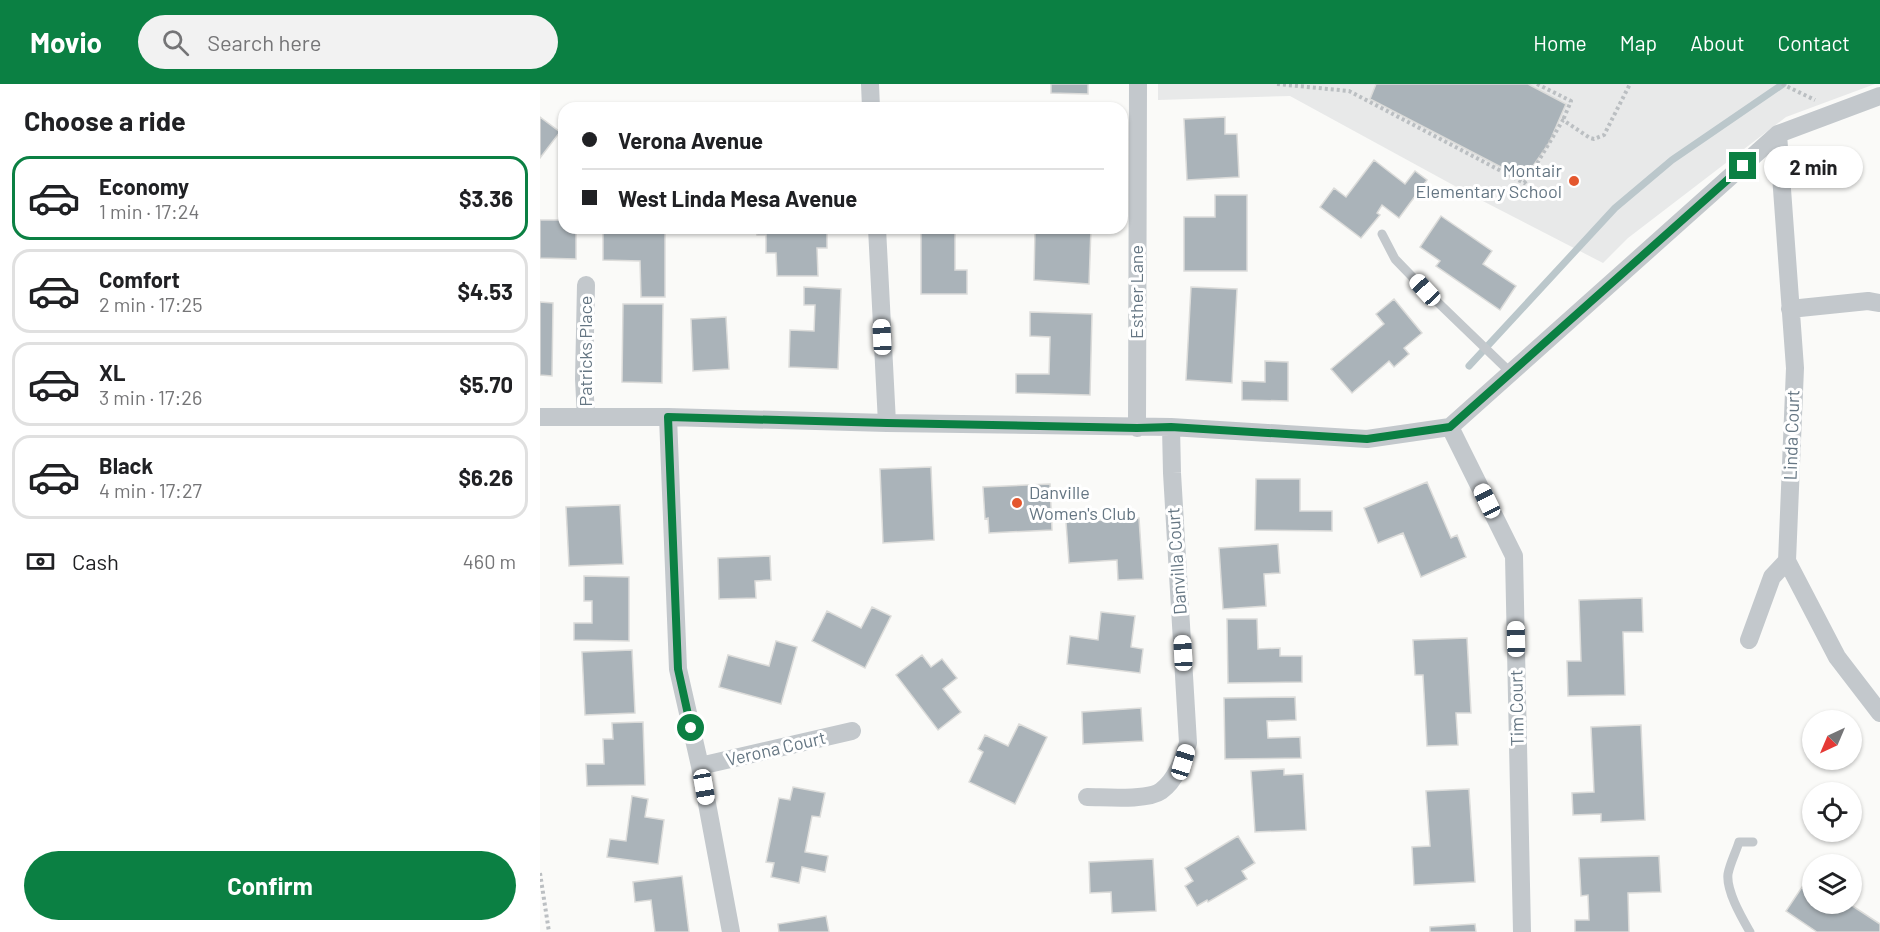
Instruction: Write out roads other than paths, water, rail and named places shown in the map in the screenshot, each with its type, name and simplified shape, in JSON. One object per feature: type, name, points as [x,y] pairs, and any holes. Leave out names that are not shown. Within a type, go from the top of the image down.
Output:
[{"type":"street","points":[[870,84],[871,102]]},
{"type":"street","name":"Esther Lane","points":[[1137,428],[1138,84]]},
{"type":"street","points":[[540,417],[668,417],[1171,427],[1367,439],[1450,427],[1778,134],[1880,96]]},
{"type":"street","name":"Linda Court","points":[[1778,134],[1795,368],[1787,561],[1837,657],[1880,712]]},
{"type":"street","points":[[877,234],[887,423]]},
{"type":"street","name":"Patricks Place","points":[[586,285],[584,379],[586,417]]},
{"type":"street","points":[[1790,309],[1868,301],[1880,303]]},
{"type":"street","points":[[668,417],[678,669],[700,766],[731,932]]},
{"type":"street","name":"Danvilla Court","points":[[1087,797],[1141,797],[1160,792],[1183,762],[1188,743],[1172,485],[1171,427]]},
{"type":"street","name":"Tim Court","points":[[1450,427],[1514,556],[1522,932]]},
{"type":"street","points":[[1749,640],[1772,577],[1787,561]]},
{"type":"street","name":"Verona Court","points":[[700,766],[852,731]]},
{"type":"lane","points":[[1382,234],[1395,258],[1511,373]]},
{"type":"lane","points":[[1750,932],[1739,913],[1728,875],[1739,842],[1753,842]]},
{"type":"waterway","points":[[1469,366],[1615,208],[1672,160],[1783,84]]},
{"type":"place","name":"Montair Elementary School","points":[[1574,181]]},
{"type":"place","name":"Danville Women's Club","points":[[1017,503]]}]
